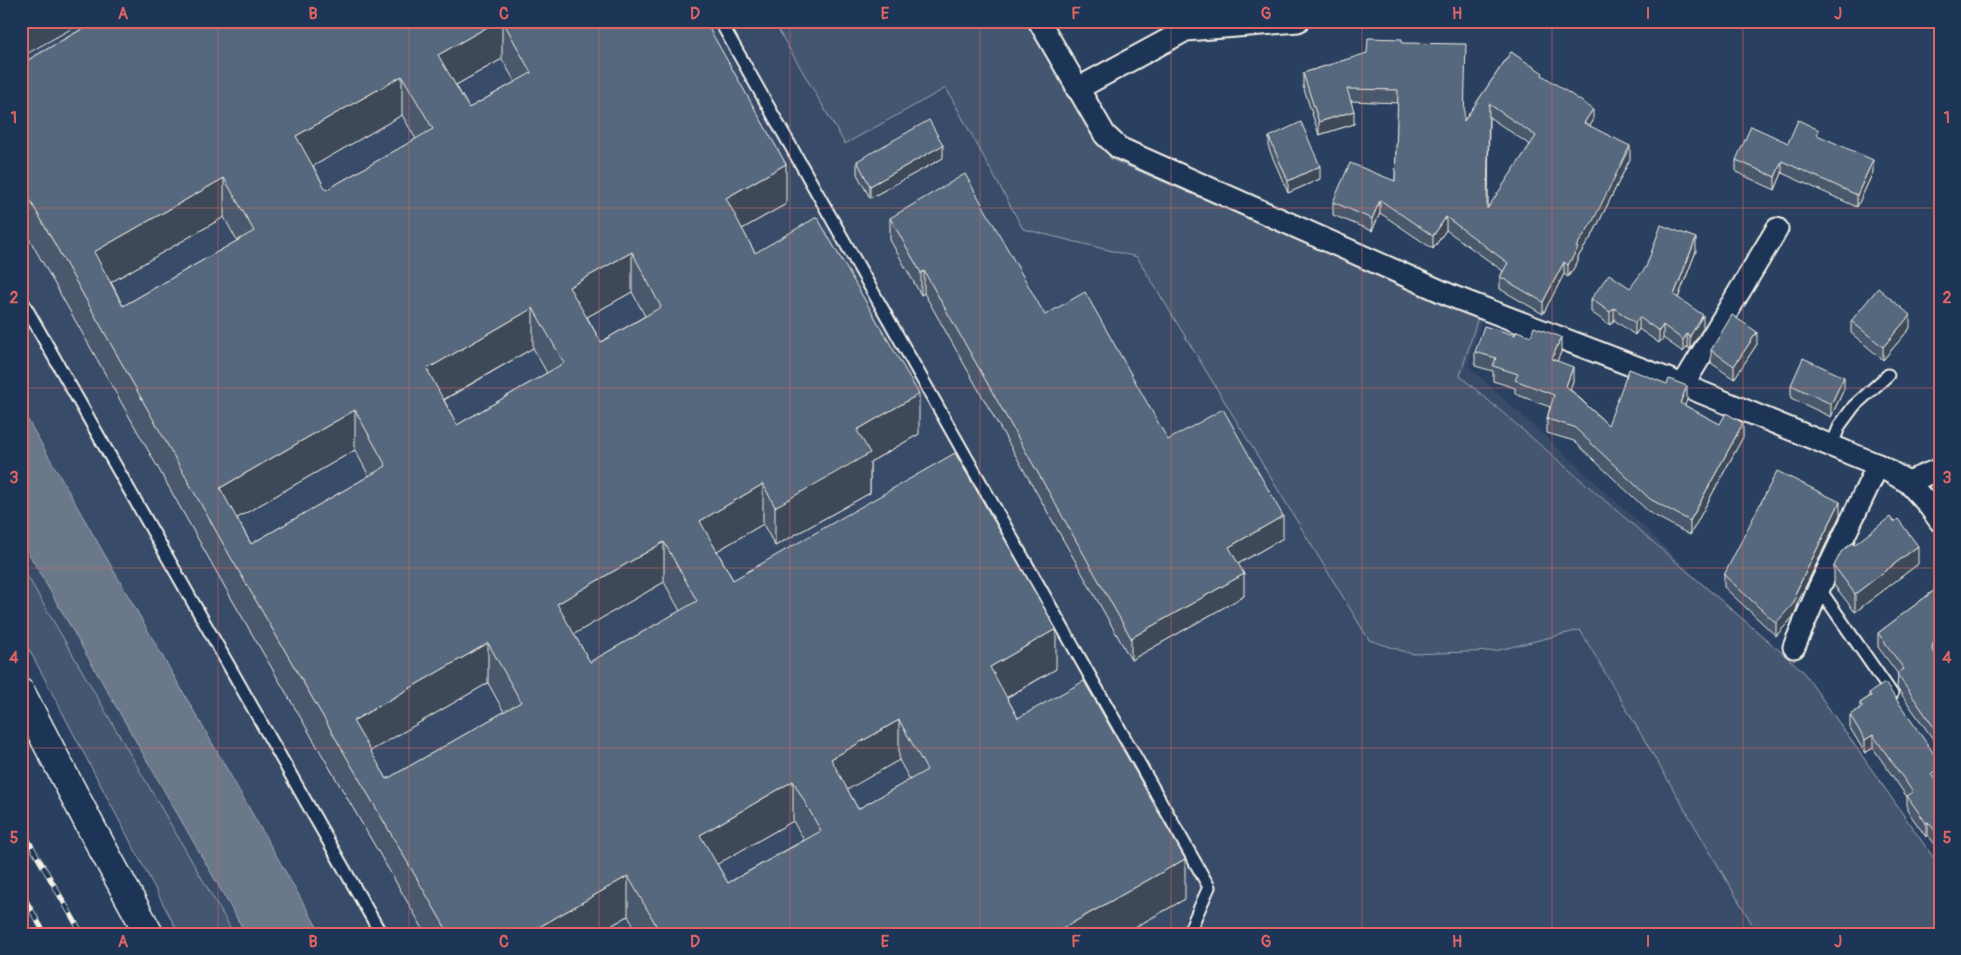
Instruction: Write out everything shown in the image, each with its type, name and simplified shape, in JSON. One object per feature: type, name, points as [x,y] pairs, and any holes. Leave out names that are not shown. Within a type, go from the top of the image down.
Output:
[{"type":"street","points":[[1040,21],[1104,135],[1119,148],[1454,297],[1683,385],[1878,465],[1908,482],[1940,521]]},
{"type":"street","points":[[1077,89],[1186,30],[1298,21]]},
{"type":"street","points":[[1683,385],[1777,230]]},
{"type":"street","points":[[1794,647],[1819,588],[1878,465]]},
{"type":"street","points":[[1908,482],[1940,469]]},
{"type":"street","points":[[21,693],[149,934]]},
{"type":"lane","points":[[720,21],[1209,887],[1188,934]]},
{"type":"lane","points":[[21,300],[381,934]]},
{"type":"lane","points":[[1831,447],[1840,425],[1854,406],[1888,375]]},
{"type":"lane","points":[[1819,588],[1901,707]]},
{"type":"shaded area","points":[[21,21],[1022,21],[1104,163],[1414,297],[1483,315],[1468,366],[1634,518],[1791,667],[1940,934],[179,934],[21,634]]},
{"type":"shaded area","points":[[773,21],[1028,21],[1111,159],[1478,317],[1460,376],[1802,670],[1940,867],[1940,934],[1758,934],[1580,630],[1495,651],[1412,654],[1369,640],[1137,257],[1023,229],[946,88],[845,144]]},
{"type":"shaded area","points":[[21,408],[321,934],[246,934],[21,540]]},
{"type":"shaded area","points":[[21,565],[234,934],[179,934],[21,634]]},
{"type":"building","points":[[96,21],[498,21],[438,55],[469,108],[531,73],[503,21],[705,21],[786,164],[726,198],[755,253],[817,217],[919,394],[857,430],[870,453],[775,507],[763,484],[700,521],[733,580],[955,453],[1056,629],[990,667],[1018,718],[1084,681],[1185,859],[1053,934],[640,934],[656,925],[628,876],[527,934],[449,934],[230,556],[21,184],[21,64]],"holes":[[[402,76],[433,129],[326,190],[296,136]],[[224,178],[254,231],[123,306],[94,252]],[[632,252],[661,307],[601,342],[569,287]],[[533,308],[564,363],[457,425],[427,369]],[[355,410],[386,466],[251,544],[220,488]],[[664,542],[697,601],[590,662],[557,604]],[[488,643],[521,702],[387,779],[353,721]],[[899,720],[927,770],[858,809],[831,759]],[[793,781],[821,831],[728,883],[700,835]]]},
{"type":"building","points":[[1368,38],[1402,39],[1402,43],[1466,44],[1464,121],[1511,52],[1593,109],[1584,123],[1630,146],[1593,221],[1576,247],[1578,248],[1568,265],[1564,262],[1543,302],[1500,277],[1508,263],[1446,217],[1433,236],[1380,200],[1372,219],[1333,202],[1350,163],[1395,181],[1398,90],[1347,89],[1354,111],[1319,122],[1303,73],[1367,53]],"holes":[[[1489,104],[1536,136],[1487,209]]]},
{"type":"building","points":[[929,120],[943,145],[870,186],[857,161]]},
{"type":"building","points":[[1798,120],[1819,130],[1817,135],[1873,160],[1857,195],[1782,161],[1775,177],[1736,160],[1751,126],[1788,143]]},
{"type":"building","points":[[1301,122],[1320,166],[1288,181],[1269,137]]},
{"type":"building","points":[[965,174],[1045,315],[1085,292],[1168,440],[1223,409],[1283,516],[1229,547],[1244,574],[1131,638],[924,271],[921,273],[890,218]]},
{"type":"building","points":[[1661,225],[1696,238],[1674,295],[1703,315],[1690,336],[1687,334],[1683,340],[1663,325],[1659,331],[1639,317],[1635,323],[1614,308],[1610,312],[1591,299],[1609,274],[1630,288],[1646,267]]},
{"type":"building","points":[[1878,288],[1910,315],[1883,347],[1851,321]]},
{"type":"building","points":[[1732,315],[1757,332],[1734,366],[1711,350]]},
{"type":"building","points":[[1484,326],[1515,335],[1517,331],[1531,336],[1534,327],[1561,337],[1552,359],[1573,367],[1566,386],[1608,425],[1629,369],[1667,384],[1669,379],[1687,386],[1680,403],[1720,424],[1726,413],[1743,423],[1690,521],[1650,499],[1574,427],[1547,419],[1554,395],[1515,380],[1518,374],[1493,366],[1496,358],[1475,352]]},
{"type":"building","points":[[1803,358],[1844,377],[1831,404],[1791,385]]},
{"type":"building","points":[[1777,471],[1840,502],[1795,594],[1797,596],[1793,604],[1776,623],[1724,575]]},
{"type":"building","points":[[1890,517],[1894,522],[1898,519],[1918,546],[1855,594],[1834,566],[1841,552],[1852,543],[1854,545]]},
{"type":"building","points":[[1940,586],[1940,640],[1933,643],[1932,649],[1934,653],[1940,655],[1940,736],[1897,674],[1904,669],[1878,633]]},
{"type":"building","points":[[1885,683],[1934,754],[1940,757],[1940,767],[1931,774],[1940,787],[1940,837],[1928,822],[1926,823],[1907,796],[1913,792],[1873,735],[1865,740],[1850,715],[1863,707],[1860,703],[1871,696],[1869,693]]},
{"type":"railway","points":[[21,828],[82,934]]},
{"type":"railway","points":[[21,892],[45,934]]},
{"type":"railway","points":[[21,922],[28,934]]}]
